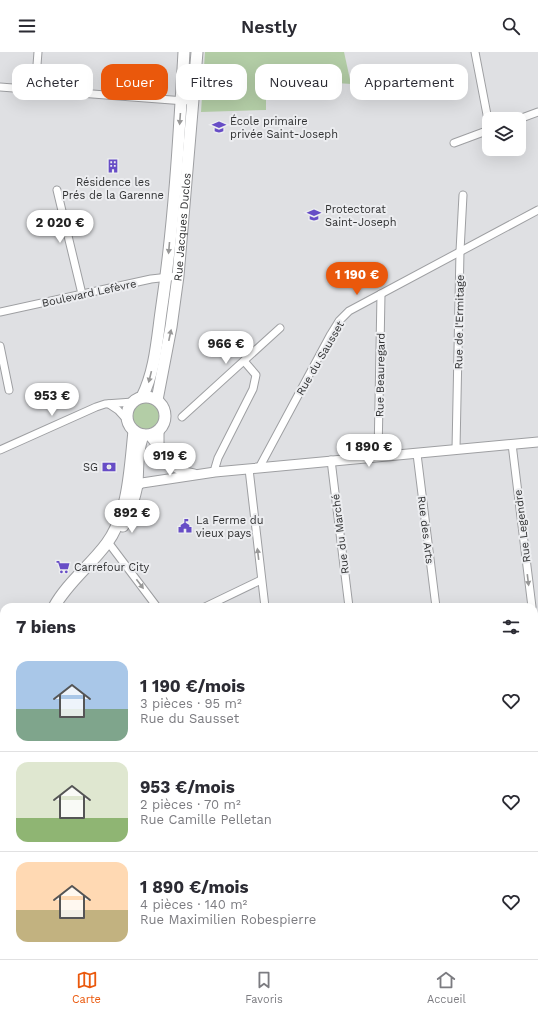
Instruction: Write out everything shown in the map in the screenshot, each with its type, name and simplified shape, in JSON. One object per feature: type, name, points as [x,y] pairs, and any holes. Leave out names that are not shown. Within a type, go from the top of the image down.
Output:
[{"type":"main road","name":"Rue Jacques Duclos","points":[[138,400],[147,387],[153,363],[166,277],[184,52]]},
{"type":"main road","name":"Rue Jacques Duclos","points":[[157,400],[171,327],[178,276],[197,52]]},
{"type":"main road","points":[[57,603],[67,589],[118,536],[129,514],[137,486],[139,446],[146,433],[165,421],[164,409],[157,400],[149,397],[138,400],[128,410],[127,420],[130,427],[146,433]]},
{"type":"main road","points":[[64,603],[110,544],[146,433]]},
{"type":"street","points":[[37,64],[38,52]]},
{"type":"street","points":[[475,52],[487,112]]},
{"type":"street","points":[[0,87],[12,88]]},
{"type":"street","points":[[93,95],[193,102]]},
{"type":"street","points":[[526,116],[538,112]]},
{"type":"street","points":[[454,142],[482,132]]},
{"type":"street","points":[[57,190],[82,294]]},
{"type":"street","name":"Rue de l'Ermitage","points":[[456,449],[460,251],[463,195]]},
{"type":"street","name":"Rue du Sausset","points":[[259,468],[338,322],[349,311],[538,210]]},
{"type":"street","name":"Boulevard Lefèvre","points":[[0,312],[166,277],[178,276]]},
{"type":"street","name":"Rue Beauregard","points":[[378,456],[381,294]]},
{"type":"street","points":[[182,417],[280,328]]},
{"type":"street","points":[[0,346],[9,390]]},
{"type":"street","points":[[215,472],[218,458],[253,389],[256,375],[244,361]]},
{"type":"street","points":[[0,450],[96,407],[138,400]]},
{"type":"street","points":[[109,404],[118,410],[127,420]]},
{"type":"street","points":[[146,433],[166,460],[176,468],[186,473],[197,475]]},
{"type":"street","points":[[137,486],[142,483],[187,478],[215,472],[314,463],[331,460],[416,454],[538,442]]},
{"type":"street","name":"Rue Legendre","points":[[512,444],[532,603]]},
{"type":"street","name":"Rue des Arts","points":[[416,454],[435,603]]},
{"type":"street","name":"Rue du Marché","points":[[331,460],[349,603]]},
{"type":"street","points":[[249,469],[264,603]]},
{"type":"street","points":[[110,544],[154,603]]},
{"type":"street","points":[[214,603],[261,580]]},
{"type":"green space","points":[[205,52],[344,52],[350,84],[342,83],[342,64],[255,64],[255,100],[266,100],[266,110],[201,112],[202,100],[247,100],[247,64],[204,64]]},
{"type":"green space","points":[[146,402],[156,406],[160,416],[156,426],[146,430],[136,426],[132,416],[136,406]]},
{"type":"place","name":"École primaire privée Saint-Joseph","points":[[219,127]]},
{"type":"place","name":"Résidence les Prés de la Garenne","points":[[113,166]]},
{"type":"place","name":"Protectorat Saint-Joseph","points":[[314,215]]},
{"type":"place","name":"SG","points":[[109,467]]},
{"type":"place","name":"La Ferme du vieux pays","points":[[185,526]]},
{"type":"place","name":"Carrefour City","points":[[63,567]]}]
